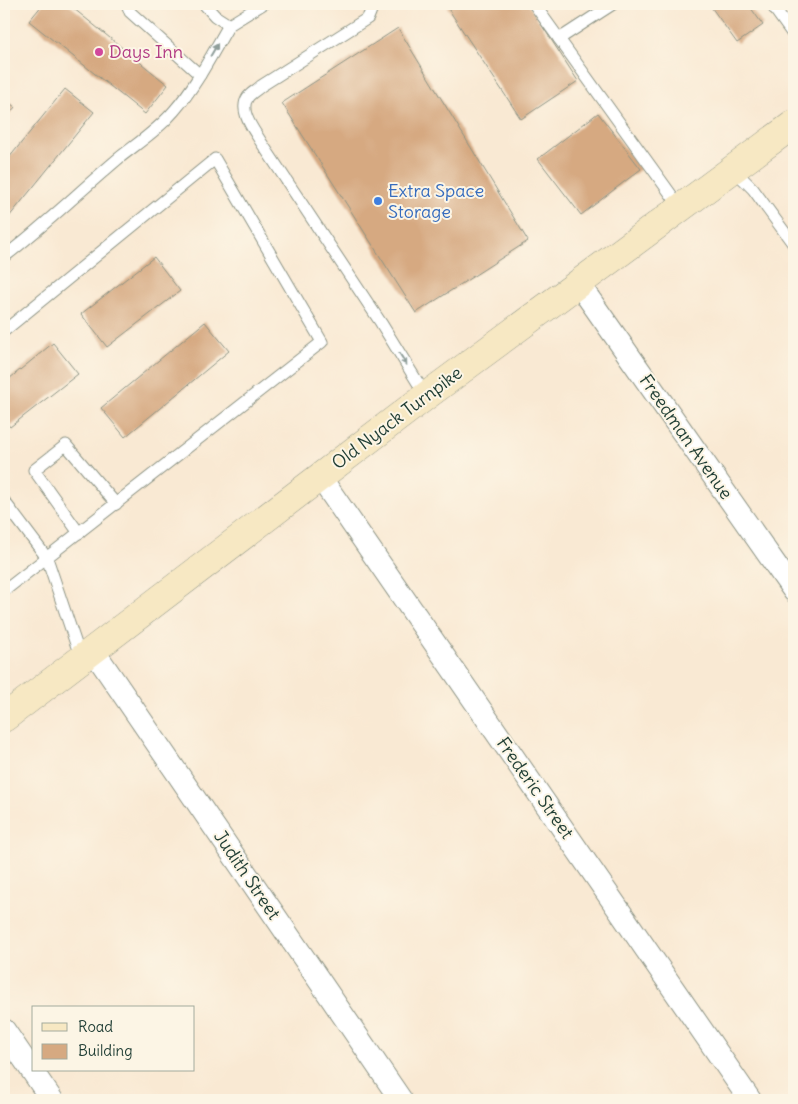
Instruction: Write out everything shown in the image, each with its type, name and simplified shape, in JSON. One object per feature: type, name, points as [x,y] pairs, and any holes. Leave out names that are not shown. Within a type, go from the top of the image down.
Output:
[{"type":"street","name":"Old Nyack Turnpike","points":[[4,718],[426,396],[794,124]]},
{"type":"street","name":"Freedman Avenue","points":[[578,282],[794,591]]},
{"type":"street","name":"Frederic Street","points":[[320,477],[750,1100]]},
{"type":"street","name":"Judith Street","points":[[87,654],[400,1100]]},
{"type":"street","points":[[4,1030],[32,1071]]},
{"type":"street","points":[[33,1072],[52,1100]]},
{"type":"lane","points":[[127,4],[130,12],[200,76]]},
{"type":"lane","points":[[204,4],[215,16],[229,25]]},
{"type":"lane","points":[[4,258],[36,233],[119,158],[160,127],[176,110],[200,76],[229,25],[263,4]]},
{"type":"lane","points":[[371,4],[372,8],[368,18],[261,86],[248,97],[244,106],[248,119],[261,142],[380,322],[426,396]]},
{"type":"lane","points":[[534,4],[680,207]]},
{"type":"lane","points":[[559,39],[613,4]]},
{"type":"lane","points":[[771,4],[794,36]]},
{"type":"lane","points":[[4,331],[215,159],[322,342],[4,591]]},
{"type":"lane","points":[[733,169],[753,189],[794,246]]},
{"type":"lane","points":[[79,533],[34,470],[66,445],[116,504]]},
{"type":"lane","points":[[4,501],[47,558],[87,654]]},
{"type":"building","points":[[43,4],[68,4],[168,85],[145,114],[29,21]]},
{"type":"building","points":[[451,4],[528,4],[578,81],[521,119],[447,7]]},
{"type":"building","points":[[709,4],[748,4],[763,25],[737,43]]},
{"type":"building","points":[[398,28],[528,241],[416,313],[282,103]]},
{"type":"building","points":[[65,89],[94,112],[4,223],[4,164]]},
{"type":"building","points":[[7,101],[15,107],[5,119],[4,105]]},
{"type":"building","points":[[598,113],[641,169],[581,215],[538,159]]},
{"type":"building","points":[[154,257],[180,291],[107,347],[81,314]]},
{"type":"building","points":[[205,322],[229,351],[125,437],[101,408]]},
{"type":"building","points":[[53,343],[78,374],[10,427],[4,420],[4,383]]},
{"type":"place","name":"Days Inn","points":[[99,52]]},
{"type":"place","name":"Extra Space Storage","points":[[378,201]]}]
